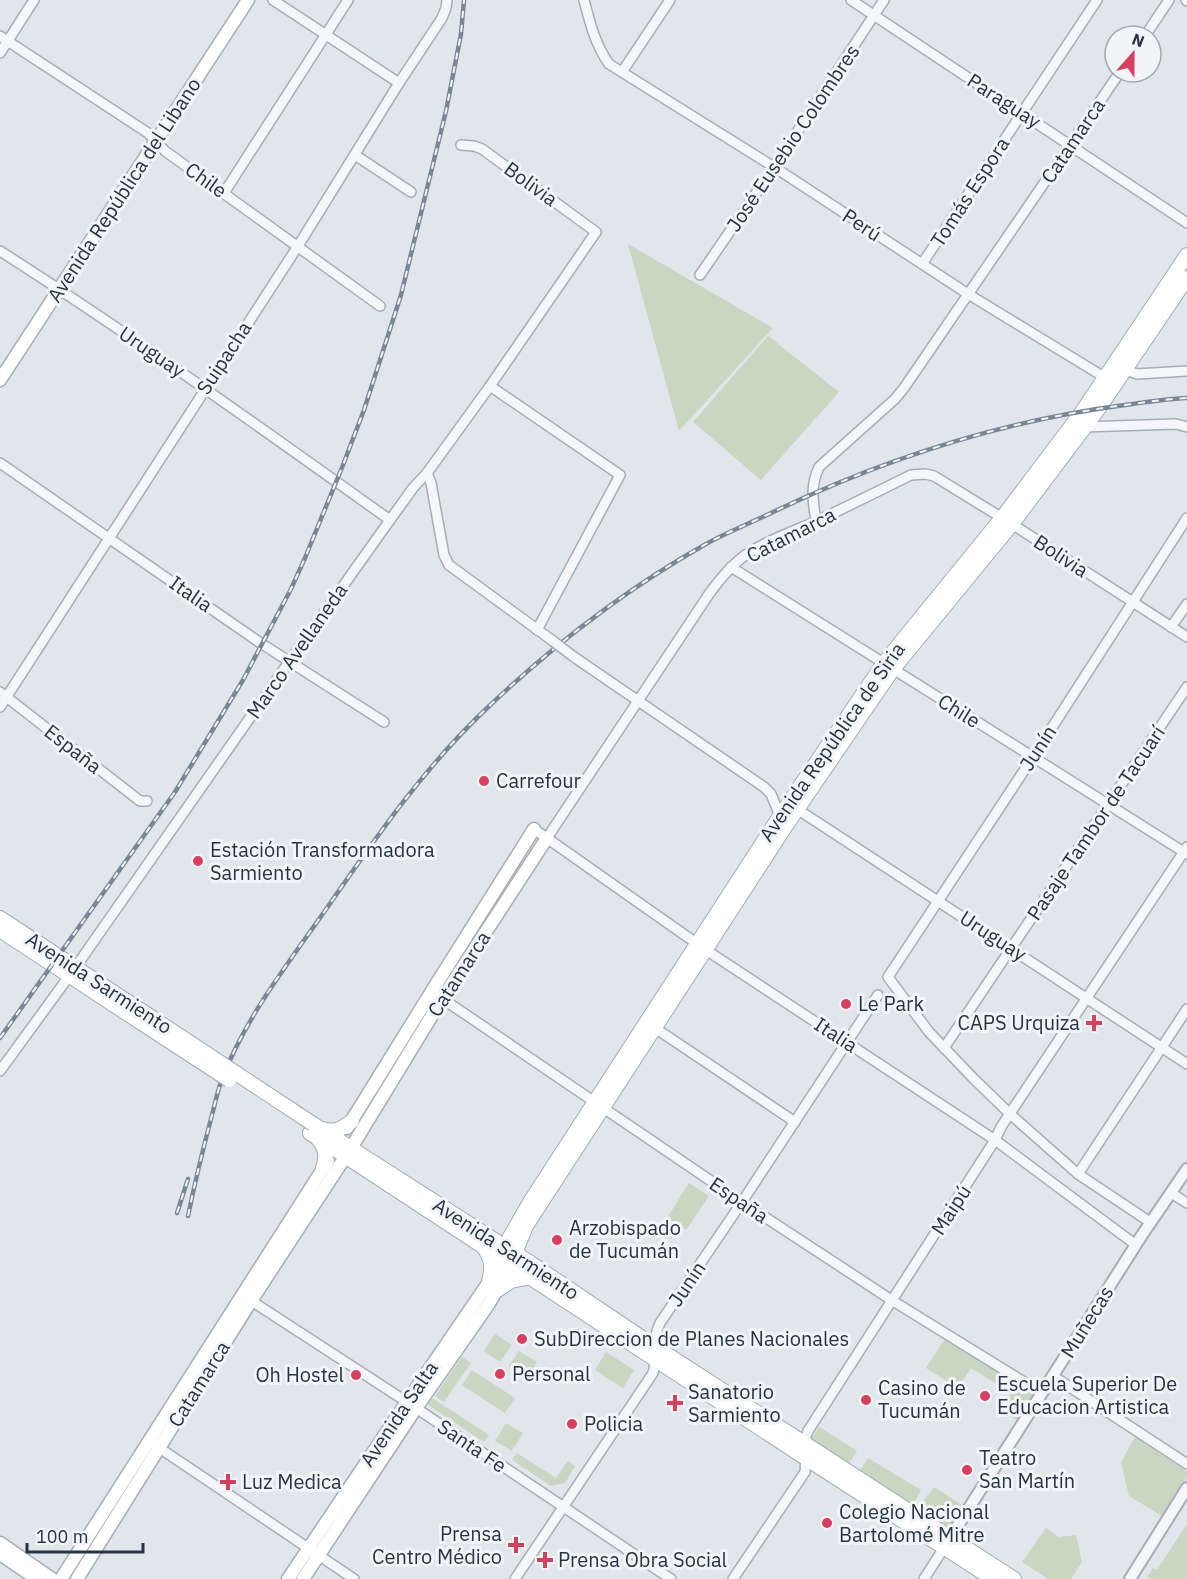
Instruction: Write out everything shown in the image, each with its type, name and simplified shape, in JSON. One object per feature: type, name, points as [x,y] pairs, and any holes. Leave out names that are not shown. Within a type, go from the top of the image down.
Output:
[{"type":"main road","name":"Avenida República del Libano","points":[[0,380],[248,0]]},
{"type":"main road","name":"Avenida República de Siria","points":[[509,1256],[523,1222],[702,946],[888,666],[1007,521],[1078,426],[1110,381],[1187,255]]},
{"type":"main road","name":"Avenida República de Siria","points":[[1110,381],[1126,370],[1187,278]]},
{"type":"main road","name":"Catamarca","points":[[61,1579],[154,1444],[343,1149],[410,1054],[436,994],[534,829]]},
{"type":"main road","name":"Catamarca","points":[[246,1298],[323,1168],[343,1149],[352,1120],[436,994],[547,838]]},
{"type":"main road","name":"Avenida Sarmiento","points":[[0,918],[72,972]]},
{"type":"main road","name":"Avenida Sarmiento","points":[[0,930],[72,972],[509,1256],[655,1353],[807,1459],[947,1543],[1014,1579]]},
{"type":"main road","name":"Avenida República de Siria","points":[[600,1105],[655,1028],[702,946]]},
{"type":"main road","points":[[314,1130],[334,1131],[344,1127],[352,1120]]},
{"type":"main road","points":[[314,1130],[326,1152],[323,1168]]},
{"type":"main road","points":[[523,1222],[524,1250],[531,1271],[494,1286],[492,1263],[480,1238],[505,1231],[523,1222]]},
{"type":"main road","name":"Avenida Salta","points":[[288,1579],[314,1551],[494,1286],[509,1256]]},
{"type":"main road","name":"Avenida Sarmiento","points":[[655,1353],[804,1444],[947,1543],[993,1579]]},
{"type":"main road","name":"Catamarca","points":[[77,1579],[154,1444]]},
{"type":"main road","points":[[0,1543],[52,1579]]},
{"type":"main road","name":"Avenida Salta","points":[[303,1579],[314,1551]]},
{"type":"main road","points":[[0,1554],[37,1579]]},
{"type":"street","points":[[0,53],[4,38],[34,0]]},
{"type":"street","points":[[273,0],[399,83]]},
{"type":"street","points":[[224,193],[348,0]]},
{"type":"street","name":"Perú","points":[[584,0],[593,35],[609,64],[774,167],[968,294],[1110,381]]},
{"type":"street","points":[[622,72],[670,0]]},
{"type":"street","name":"Paraguay","points":[[851,0],[1187,223]]},
{"type":"street","name":"José Eusebio Colombres","points":[[700,275],[884,0]]},
{"type":"street","name":"Tomás Espora","points":[[922,264],[1097,0]]},
{"type":"street","points":[[1153,24],[1170,0]]},
{"type":"street","name":"Suipacha","points":[[0,707],[3,695],[109,537],[298,246],[442,18],[447,4]]},
{"type":"street","name":"Chile","points":[[4,38],[148,133],[165,151],[380,306]]},
{"type":"street","name":"Catamarca","points":[[816,521],[812,494],[814,476],[819,468],[895,399],[904,388],[1112,84]]},
{"type":"street","name":"Bolivia","points":[[461,145],[482,149],[596,232]]},
{"type":"street","points":[[355,155],[411,192]]},
{"type":"street","name":"Marco Avellaneda","points":[[0,1071],[390,520],[490,386],[596,232]]},
{"type":"street","name":"Uruguay","points":[[0,251],[205,388],[390,520]]},
{"type":"street","points":[[1126,370],[1137,374],[1187,371]]},
{"type":"street","points":[[490,386],[620,475],[537,630]]},
{"type":"street","points":[[1078,426],[1176,424],[1187,428]]},
{"type":"street","name":"Italia","points":[[0,463],[289,662],[384,722]]},
{"type":"street","points":[[427,473],[431,483],[444,555],[449,565],[574,657],[764,787],[789,814]]},
{"type":"street","name":"Catamarca","points":[[547,838],[714,587],[731,567],[748,554],[783,535],[911,475],[934,476]]},
{"type":"street","name":"Bolivia","points":[[934,476],[1187,637]]},
{"type":"street","name":"Junín","points":[[944,1048],[929,1032],[888,976],[1187,518]]},
{"type":"street","name":"Chile","points":[[731,567],[1186,851]]},
{"type":"street","points":[[1171,627],[1187,604]]},
{"type":"street","name":"Pasaje Tambor de Tacuarí","points":[[944,1048],[1187,687]]},
{"type":"street","name":"España","points":[[3,695],[140,801],[147,801]]},
{"type":"street","name":"Uruguay","points":[[789,814],[938,900],[1187,1064]]},
{"type":"street","name":"Italia","points":[[534,829],[702,946],[995,1140],[1136,1245]]},
{"type":"street","name":"Maipú","points":[[804,1444],[808,1431],[995,1140],[1000,1127],[1186,851]]},
{"type":"street","name":"España","points":[[436,994],[742,1202],[1042,1393]]},
{"type":"street","name":"Junín","points":[[515,1579],[652,1373],[656,1331],[660,1323],[878,995]]},
{"type":"street","points":[[1078,1174],[1187,1009]]},
{"type":"street","points":[[655,1028],[795,1122]]},
{"type":"street","points":[[944,1048],[1010,1113],[1078,1174],[1150,1222]]},
{"type":"street","name":"Muñecas","points":[[947,1543],[1150,1222],[1187,1169]]},
{"type":"street","points":[[1171,1193],[1187,1203]]},
{"type":"street","name":"Santa Fe","points":[[246,1298],[671,1579]]},
{"type":"street","points":[[1053,1376],[1187,1464]]},
{"type":"street","points":[[154,1444],[354,1579]]},
{"type":"street","points":[[733,1579],[805,1472],[807,1459],[804,1444]]},
{"type":"street","points":[[1130,1579],[1187,1488]]},
{"type":"street","points":[[924,1579],[947,1543]]},
{"type":"green space","points":[[628,244],[773,328],[679,431]]},
{"type":"green space","points":[[768,336],[839,392],[761,480],[693,422]]},
{"type":"green space","points":[[689,1183],[709,1196],[686,1230],[667,1218]]},
{"type":"green space","points":[[495,1334],[512,1345],[500,1362],[484,1351]]},
{"type":"green space","points":[[945,1339],[1035,1396],[1019,1421],[1001,1410],[1011,1393],[971,1368],[958,1388],[926,1368]]},
{"type":"green space","points":[[519,1351],[537,1362],[527,1378],[509,1366]]},
{"type":"green space","points":[[606,1352],[634,1370],[623,1388],[595,1370]]},
{"type":"green space","points":[[462,1357],[471,1363],[444,1402],[435,1396]]},
{"type":"green space","points":[[472,1370],[515,1398],[505,1413],[462,1385]]},
{"type":"green space","points":[[432,1398],[489,1435],[484,1442],[428,1405]]},
{"type":"green space","points":[[506,1423],[523,1433],[512,1451],[495,1441]]},
{"type":"green space","points":[[819,1427],[857,1451],[848,1465],[810,1441]]},
{"type":"green space","points":[[1135,1437],[1187,1472],[1187,1477],[1162,1516],[1129,1496],[1121,1462]]},
{"type":"green space","points":[[517,1453],[556,1478],[568,1461],[575,1466],[565,1483],[551,1486],[512,1460]]},
{"type":"green space","points":[[868,1458],[921,1490],[913,1505],[859,1472]]},
{"type":"green space","points":[[934,1487],[965,1507],[950,1538],[915,1512]]},
{"type":"green space","points":[[1187,1524],[1187,1579],[1147,1577],[1153,1568],[1157,1570]]},
{"type":"green space","points":[[1046,1528],[1059,1537],[1076,1535],[1082,1562],[1071,1579],[1048,1579],[1022,1562]]},
{"type":"railway","points":[[0,1038],[175,792],[243,680],[305,558],[364,410],[401,295],[446,111],[461,34],[464,0]]},
{"type":"railway","points":[[188,1216],[217,1094],[231,1058],[255,1012],[365,854],[421,779],[463,732],[536,664],[590,620],[676,561],[729,532],[854,476],[942,445],[1033,421],[1125,405],[1187,398]]},
{"type":"railway","points":[[177,1213],[188,1179]]},
{"type":"place","name":"Carrefour","points":[[484,781]]},
{"type":"place","name":"Estación Transformadora Sarmiento","points":[[198,861]]},
{"type":"place","name":"Le Park","points":[[846,1004]]},
{"type":"place","name":"CAPS Urquiza","points":[[1094,1023]]},
{"type":"place","name":"Arzobispado de Tucumán","points":[[557,1240]]},
{"type":"place","name":"SubDireccion de Planes Nacionales","points":[[522,1339]]},
{"type":"place","name":"Personal","points":[[500,1374]]},
{"type":"place","name":"Oh Hostel","points":[[356,1375]]},
{"type":"place","name":"Escuela Superior De Educacion Artistica","points":[[985,1396]]},
{"type":"place","name":"Casino de Tucumán","points":[[866,1400]]},
{"type":"place","name":"Sanatorio Sarmiento","points":[[675,1403]]},
{"type":"place","name":"Policia","points":[[572,1424]]},
{"type":"place","name":"Teatro San Martín","points":[[967,1470]]},
{"type":"place","name":"Luz Medica","points":[[228,1482]]},
{"type":"place","name":"Colegio Nacional Bartolomé Mitre","points":[[827,1523]]},
{"type":"place","name":"Prensa Centro Médico","points":[[516,1545]]},
{"type":"place","name":"Prensa Obra Social","points":[[545,1560]]}]
